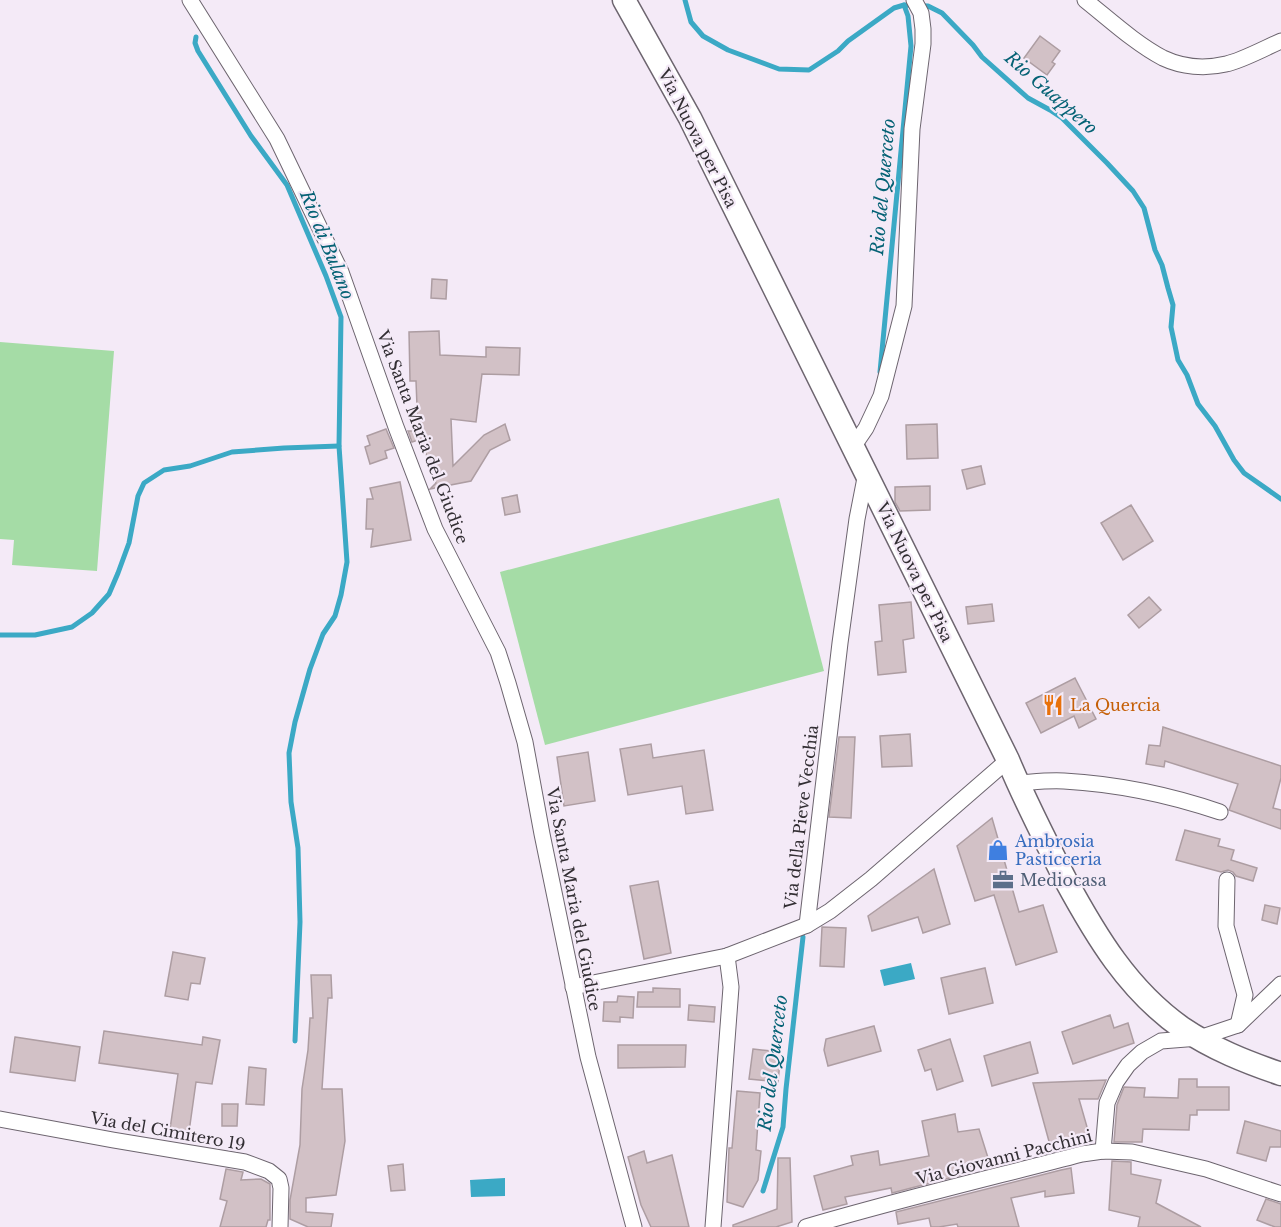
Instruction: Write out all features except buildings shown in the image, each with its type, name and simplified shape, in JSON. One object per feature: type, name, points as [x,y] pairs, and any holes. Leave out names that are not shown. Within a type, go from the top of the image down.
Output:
[{"type":"main road","name":"Via Nuova per Pisa","points":[[624,0],[690,118],[1090,925],[1126,976],[1145,996],[1183,1028],[1237,1058],[1281,1074]]},
{"type":"street","name":"Via Santa Maria del Giudice","points":[[190,0],[277,139],[341,272],[435,529],[498,652],[525,742],[588,1057],[634,1227]]},
{"type":"street","points":[[1085,0],[1133,38],[1163,58],[1187,65],[1206,67],[1228,64],[1281,41]]},
{"type":"street","points":[[853,447],[866,428],[880,396],[904,306],[912,129],[923,44],[923,29],[917,7]]},
{"type":"street","name":"Via della Pieve Vecchia","points":[[573,987],[727,956],[807,925],[840,643],[857,519],[866,473]]},
{"type":"street","points":[[807,925],[830,911],[871,879],[1008,760]]},
{"type":"street","points":[[1018,783],[1063,781],[1115,787],[1166,796],[1220,812]]},
{"type":"street","points":[[1227,880],[1226,926],[1245,995],[1238,1025]]},
{"type":"street","points":[[713,1227],[731,987],[727,956]]},
{"type":"street","points":[[1103,1151],[1107,1103],[1116,1082],[1128,1065],[1142,1052],[1161,1041],[1199,1038],[1238,1025],[1281,984]]},
{"type":"street","name":"Via del Cimitero 19","points":[[0,1119],[245,1162],[279,1179],[281,1188],[280,1227]]},
{"type":"street","name":"Via Giovanni Pacchini","points":[[806,1227],[880,1205],[1082,1154],[1103,1151],[1132,1152],[1206,1169],[1281,1194]]},
{"type":"green space","points":[[0,342],[114,351],[97,571],[12,565],[14,540],[0,539]]},
{"type":"green space","points":[[779,498],[824,671],[545,745],[500,572]]},
{"type":"water","points":[[911,963],[915,979],[884,986],[880,970]]},
{"type":"water","points":[[505,1178],[505,1196],[471,1197],[470,1180]]},
{"type":"waterway","name":"Rio Guappero","points":[[685,0],[691,22],[703,36],[728,50],[779,69],[809,70],[894,8],[904,5],[928,6],[942,13],[982,57],[1028,98],[1062,118],[1133,191],[1144,208],[1173,305],[1171,327],[1178,360],[1187,375],[1198,404],[1215,426],[1244,473],[1281,499]]},
{"type":"waterway","name":"Rio del Querceto","points":[[880,372],[911,46],[908,16],[904,5]]},
{"type":"waterway","points":[[196,37],[195,43],[198,51],[251,136],[287,185],[341,317],[339,446],[347,562],[335,616],[323,634],[310,669],[289,753],[291,802],[298,848],[300,922],[295,1041]]},
{"type":"waterway","name":"Rio di Bulano","points":[[0,635],[35,635],[72,627],[92,613],[109,594],[118,573],[129,543],[138,496],[144,483],[164,470],[190,466],[232,452],[339,446]]},
{"type":"waterway","name":"Rio del Querceto","points":[[763,1191],[783,1127],[803,937]]},
{"type":"place","name":"La Quercia","points":[[1053,705]]},
{"type":"place","name":"Ambrosia Pasticceria","points":[[998,850]]},
{"type":"place","name":"Mediocasa","points":[[1003,880]]}]
